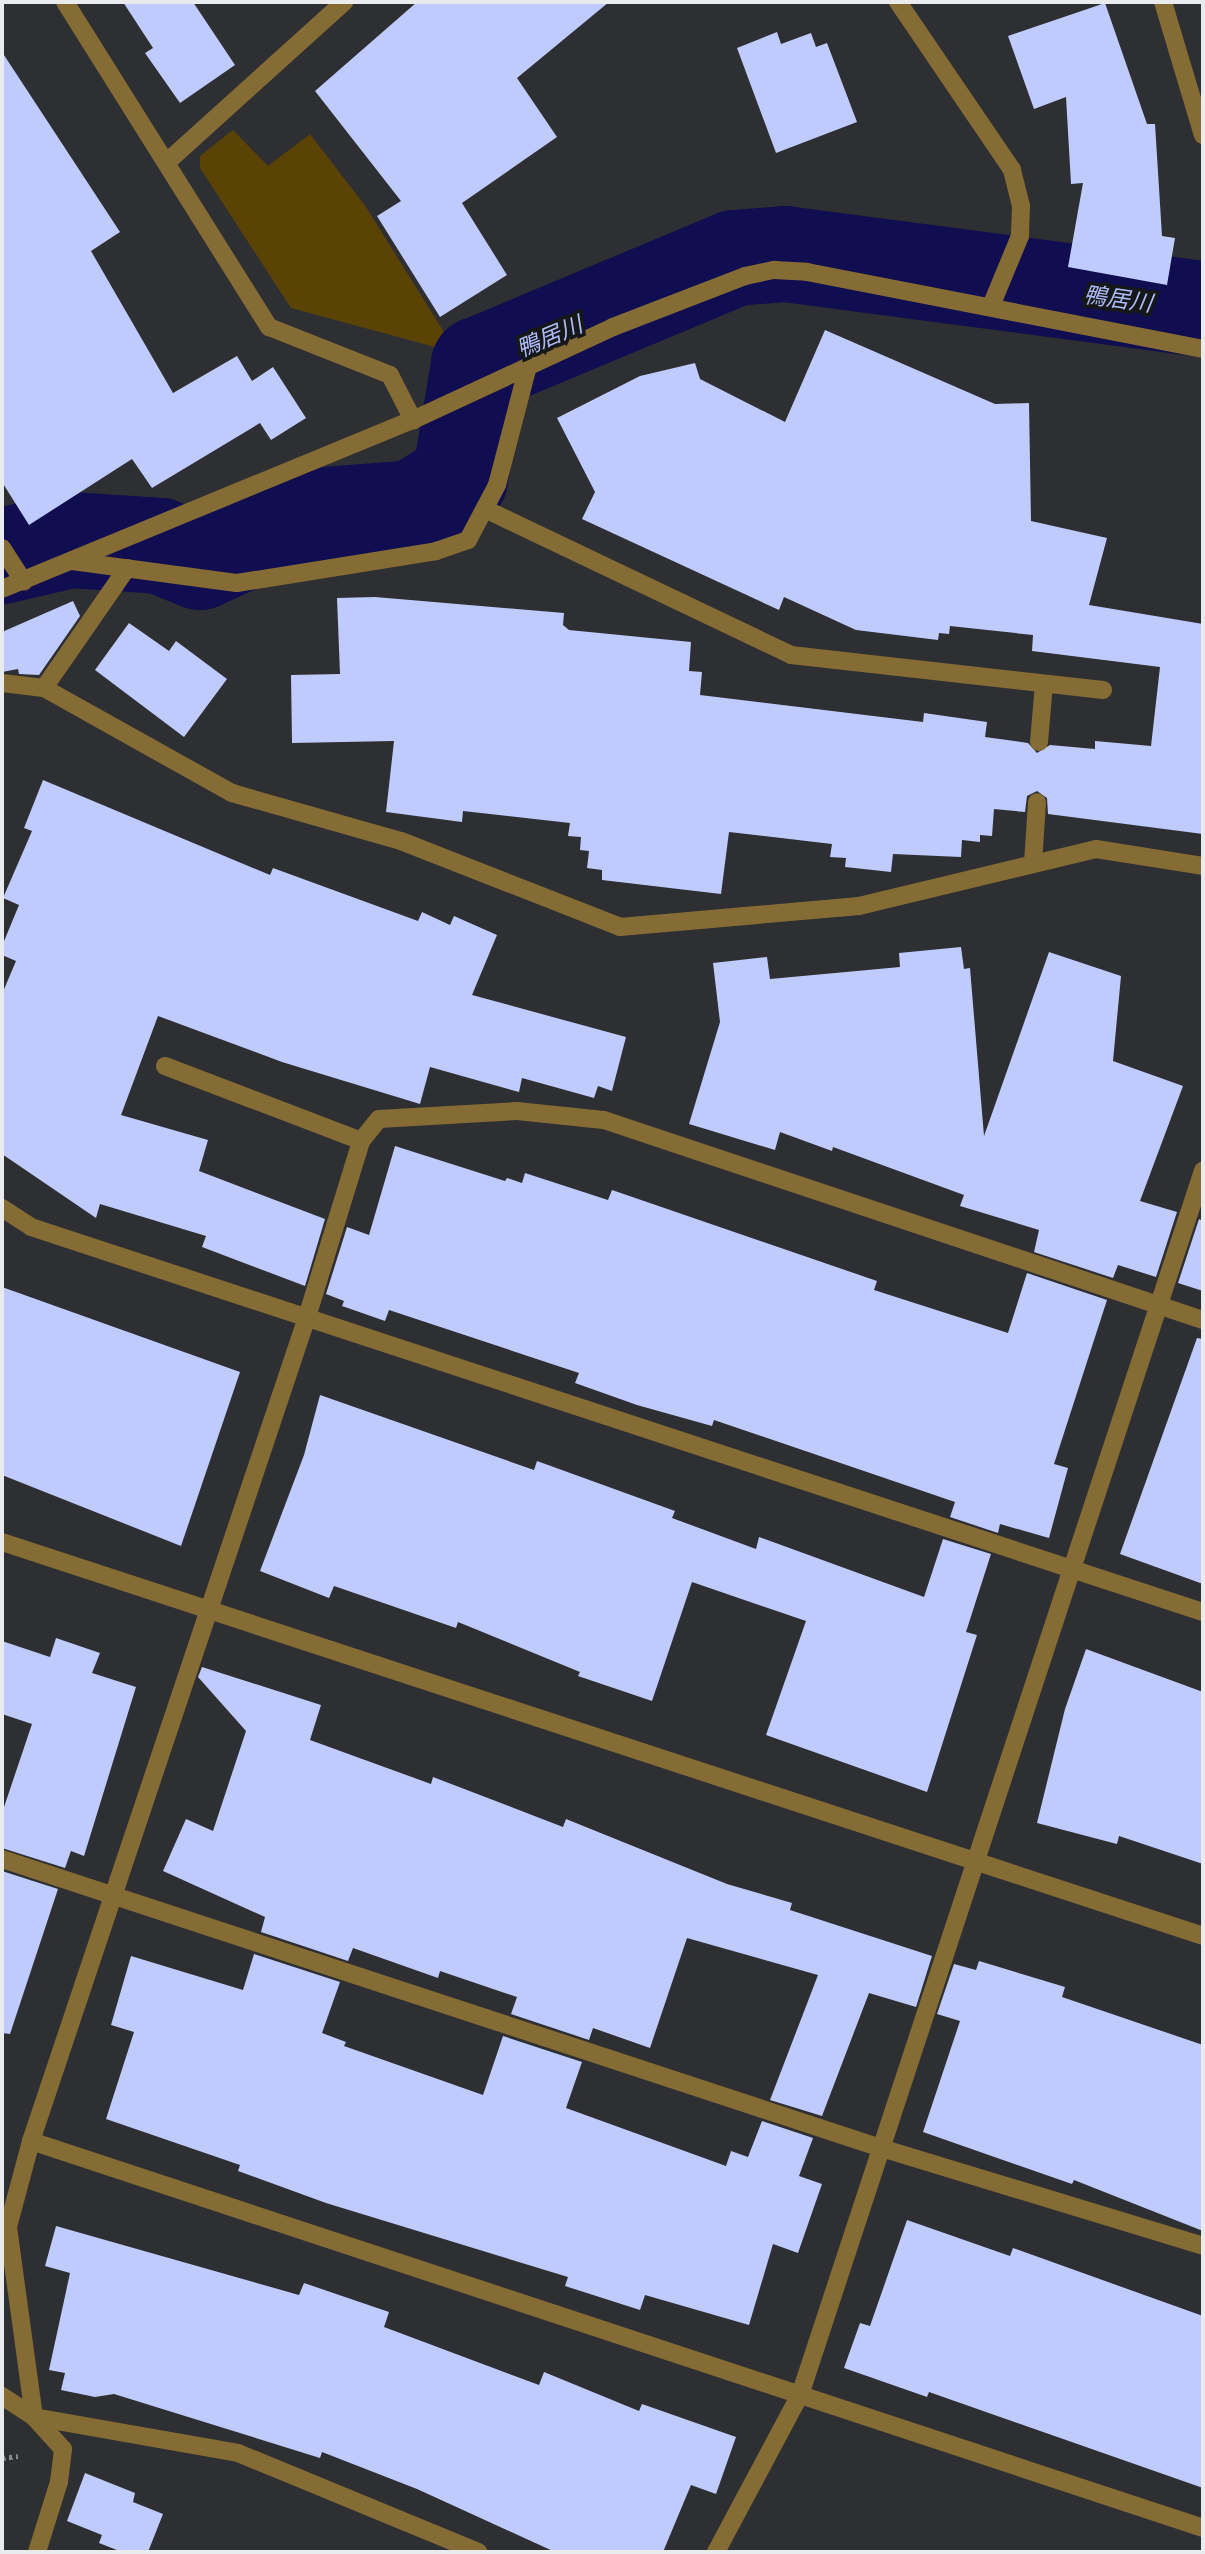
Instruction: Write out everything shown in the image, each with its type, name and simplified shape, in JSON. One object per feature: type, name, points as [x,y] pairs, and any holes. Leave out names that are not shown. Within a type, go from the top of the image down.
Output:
[{"type":"street","points":[[65,2],[269,327],[390,375],[413,420]]},
{"type":"street","points":[[167,162],[344,2]]},
{"type":"street","points":[[898,2],[1012,170],[1021,206],[1020,236],[991,306]]},
{"type":"street","points":[[1163,2],[1203,135]]},
{"type":"street","points":[[2,589],[413,420],[625,322],[746,276],[774,270],[807,272],[1203,349]]},
{"type":"street","points":[[72,561],[237,583],[423,553],[468,540],[497,485],[528,366]]},
{"type":"street","points":[[485,509],[791,655],[1103,690]]},
{"type":"street","points":[[2,548],[23,582]]},
{"type":"street","points":[[44,688],[127,568]]},
{"type":"street","points":[[2,683],[44,688],[232,793],[401,841],[620,927],[859,906],[1096,849],[1203,866]]},
{"type":"street","points":[[1039,742],[1044,684]]},
{"type":"street","points":[[1033,863],[1037,802]]},
{"type":"street","points":[[165,1066],[361,1141]]},
{"type":"street","points":[[34,2417],[8,2227],[31,2141],[116,1896],[207,1607],[307,1317],[361,1141],[379,1119],[517,1111],[604,1121],[1203,1320]]},
{"type":"street","points":[[716,2552],[800,2395],[878,2147],[1203,1171]]},
{"type":"street","points":[[2,1208],[31,1227],[1069,1571],[1203,1612]]},
{"type":"street","points":[[2,1542],[975,1858],[1203,1936]]},
{"type":"street","points":[[2,1859],[878,2147],[1203,2246]]},
{"type":"street","points":[[31,2141],[1203,2528]]},
{"type":"street","points":[[2,2396],[34,2417],[63,2449],[59,2482],[37,2552]]},
{"type":"street","points":[[34,2417],[239,2453],[478,2552]]},
{"type":"shaded area","points":[[233,130],[268,166],[310,134],[366,207],[457,353],[291,308],[200,168],[200,156]]},
{"type":"building","points":[[123,2],[193,2],[235,65],[180,103],[145,53],[153,48]]},
{"type":"building","points":[[417,2],[609,2],[517,78],[557,137],[462,203],[507,275],[440,317],[377,216],[401,201],[315,91]]},
{"type":"building","points":[[1105,3],[1147,124],[1155,124],[1162,236],[1175,238],[1167,285],[1068,267],[1083,183],[1071,184],[1066,97],[1034,109],[1008,36]]},
{"type":"building","points":[[777,32],[781,44],[811,33],[816,47],[827,43],[857,122],[776,153],[737,48]]},
{"type":"building","points":[[2,52],[120,232],[91,251],[173,393],[237,356],[252,381],[273,367],[306,418],[271,440],[260,423],[152,488],[132,459],[29,525],[2,482]]},
{"type":"building","points":[[825,330],[995,404],[1029,403],[1031,521],[1107,538],[1089,605],[1203,624],[1203,834],[1048,814],[1047,798],[1037,791],[1027,796],[1025,812],[994,809],[992,836],[980,835],[980,842],[962,840],[961,857],[893,854],[891,872],[845,867],[846,858],[830,857],[832,844],[729,832],[721,894],[602,880],[602,870],[587,868],[589,851],[580,850],[581,837],[568,836],[570,823],[463,811],[462,822],[386,812],[394,741],[292,743],[291,675],[340,674],[337,598],[375,597],[564,613],[563,625],[569,630],[691,642],[689,671],[702,672],[700,695],[923,722],[924,713],[987,722],[985,737],[1028,743],[1037,753],[1050,745],[1095,749],[1095,741],[1151,746],[1160,667],[1032,651],[1033,635],[950,626],[949,634],[939,633],[938,640],[856,630],[784,597],[779,610],[582,519],[595,492],[557,418],[640,376],[695,363],[700,379],[785,422]]},
{"type":"building","points":[[73,601],[80,616],[39,675],[19,674],[18,669],[2,672],[2,632]]},
{"type":"building","points":[[129,623],[169,651],[176,641],[227,679],[184,737],[95,670]]},
{"type":"building","points":[[43,780],[270,875],[273,868],[418,921],[422,912],[450,925],[454,916],[497,935],[472,995],[626,1037],[612,1091],[598,1086],[594,1098],[522,1078],[519,1092],[430,1067],[420,1104],[282,1062],[158,1016],[121,1115],[208,1140],[199,1171],[325,1219],[305,1286],[202,1247],[206,1236],[100,1204],[96,1218],[2,1154],[2,994],[16,961],[2,955],[2,946],[19,905],[3,898],[32,831],[24,828]]},
{"type":"building","points":[[961,947],[964,969],[970,968],[984,1136],[1049,952],[1121,976],[1113,1061],[1183,1086],[1140,1201],[1177,1212],[1156,1277],[1118,1265],[1113,1278],[1034,1252],[1039,1230],[960,1206],[964,1195],[833,1147],[832,1151],[780,1132],[775,1150],[689,1124],[720,1022],[713,963],[767,957],[770,979],[900,967],[899,953]]},
{"type":"building","points":[[395,1146],[505,1181],[507,1178],[522,1183],[525,1173],[608,1200],[612,1190],[877,1281],[874,1290],[1008,1333],[1027,1273],[1107,1300],[1054,1464],[1068,1468],[1049,1538],[1000,1524],[998,1533],[950,1517],[955,1502],[714,1420],[712,1426],[637,1405],[575,1383],[579,1373],[389,1310],[385,1321],[342,1306],[344,1301],[326,1294],[347,1227],[369,1235]]},
{"type":"building","points":[[1199,1219],[1203,1221],[1203,1291],[1178,1283]]},
{"type":"building","points":[[2,1287],[240,1372],[181,1546],[2,1475]]},
{"type":"building","points":[[1197,1338],[1203,1339],[1203,1584],[1120,1554]]},
{"type":"building","points":[[320,1395],[534,1470],[537,1461],[675,1511],[672,1518],[756,1549],[759,1537],[924,1597],[943,1539],[991,1554],[966,1632],[977,1635],[927,1792],[766,1735],[806,1621],[692,1582],[652,1701],[578,1676],[580,1672],[458,1622],[456,1628],[334,1586],[329,1598],[260,1571],[304,1455]]},
{"type":"building","points":[[56,1638],[100,1653],[92,1673],[136,1687],[84,1856],[71,1851],[65,1868],[2,1848],[2,1813],[32,1724],[2,1714],[2,1641],[50,1657]]},
{"type":"building","points":[[1086,1649],[1203,1692],[1203,1864],[1119,1836],[1117,1844],[1037,1823],[1065,1709]]},
{"type":"building","points":[[202,1667],[321,1705],[310,1740],[431,1784],[433,1777],[563,1827],[566,1819],[727,1884],[792,1903],[790,1910],[932,1956],[916,2007],[869,1993],[822,2116],[770,2100],[818,1975],[687,1938],[650,2048],[593,2028],[589,2040],[511,2014],[517,1997],[440,1971],[438,1978],[353,1948],[348,1961],[261,1932],[265,1917],[163,1871],[186,1819],[213,1831],[246,1731],[198,1677]]},
{"type":"building","points":[[2,1871],[58,1889],[10,2034],[2,2033]]},
{"type":"building","points":[[254,1954],[340,1982],[322,2033],[346,2042],[344,2046],[483,2095],[503,2036],[582,2062],[566,2108],[726,2166],[731,2151],[748,2157],[762,2121],[813,2138],[799,2176],[822,2184],[798,2253],[773,2244],[749,2325],[645,2295],[640,2310],[565,2286],[568,2277],[326,2203],[238,2171],[240,2165],[106,2119],[134,2032],[111,2025],[131,1956],[243,1990]]},
{"type":"building","points":[[979,1961],[1065,1987],[1062,1997],[1203,2045],[1203,2231],[1074,2180],[1072,2184],[923,2132],[960,2021],[937,2014],[954,1964],[976,1970]]},
{"type":"building","points":[[907,2220],[1010,2256],[1013,2248],[1203,2316],[1203,2488],[929,2392],[927,2397],[844,2368],[860,2323],[870,2326]]},
{"type":"building","points":[[56,2226],[299,2295],[304,2283],[389,2312],[384,2327],[539,2385],[544,2372],[639,2411],[642,2404],[736,2437],[716,2494],[691,2485],[663,2552],[555,2552],[417,2489],[322,2452],[320,2458],[114,2394],[95,2397],[61,2390],[65,2373],[49,2370],[70,2273],[45,2266]]},
{"type":"building","points":[[85,2473],[135,2493],[133,2502],[163,2514],[148,2552],[122,2552],[99,2543],[102,2535],[67,2521]]},
{"type":"waterway","name":"鴨居川","points":[[2,556],[70,540],[160,546],[200,562],[298,517],[414,508],[460,479],[479,365],[735,258],[785,254],[1203,309]]}]
